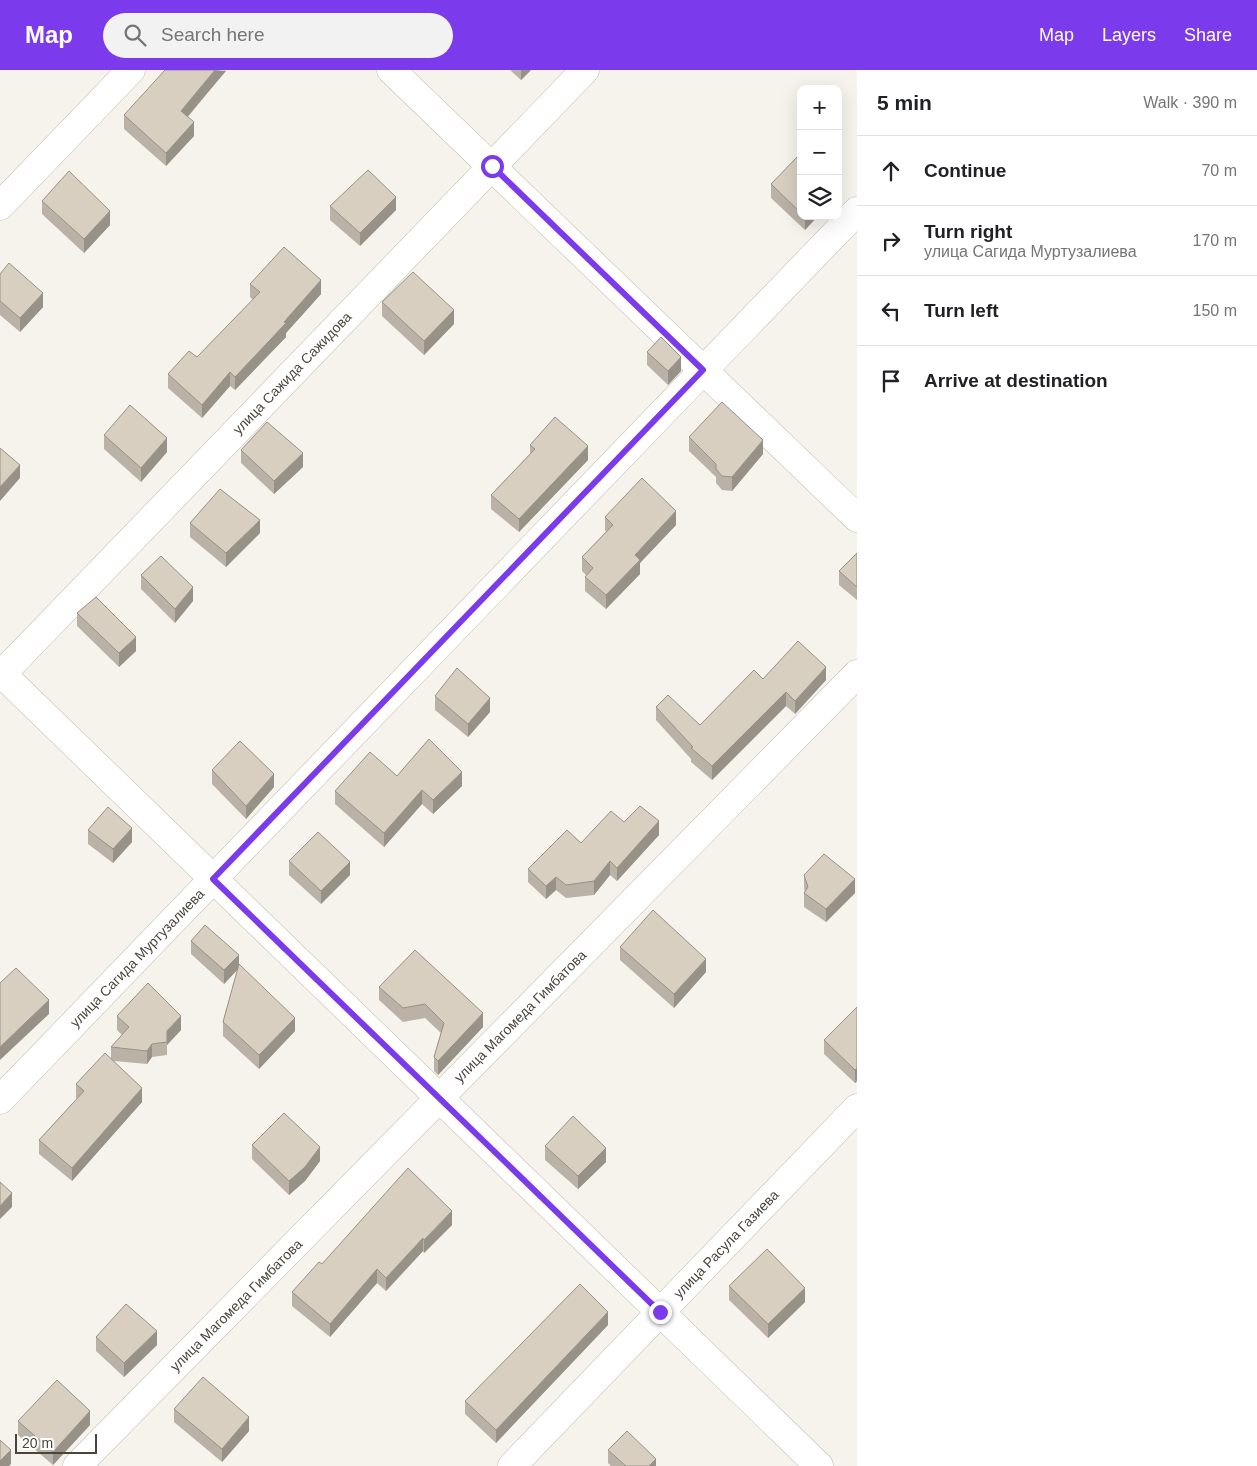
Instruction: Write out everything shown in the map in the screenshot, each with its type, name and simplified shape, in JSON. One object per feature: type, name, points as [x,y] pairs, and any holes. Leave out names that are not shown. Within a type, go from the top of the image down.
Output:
[{"type":"street","points":[[0,206],[131,70]]},
{"type":"street","points":[[391,70],[857,518]]},
{"type":"street","name":"улица Сажида Сажидова","points":[[1,674],[585,70]]},
{"type":"street","name":"улица Сагида Муртузалиева","points":[[0,1100],[857,211]]},
{"type":"street","points":[[1,674],[818,1466]]},
{"type":"street","name":"улица Магомеда Гимбатова","points":[[77,1466],[857,674]]},
{"type":"street","name":"улица Расула Газиева","points":[[512,1466],[857,1108]]},
{"type":"building","points":[[165,70],[215,70],[181,111],[194,122],[166,153],[124,115]]},
{"type":"building","points":[[797,157],[797,209],[771,184]]},
{"type":"building","points":[[368,170],[396,197],[360,233],[330,206]]},
{"type":"building","points":[[69,171],[110,211],[84,239],[42,201]]},
{"type":"building","points":[[284,247],[321,280],[284,322],[286,323],[235,377],[230,372],[202,405],[168,374],[189,351],[197,357],[260,292],[250,284]]},
{"type":"building","points":[[9,263],[43,293],[20,318],[0,301],[0,274]]},
{"type":"building","points":[[413,272],[454,310],[424,341],[382,302]]},
{"type":"building","points":[[661,337],[681,357],[668,371],[647,352]]},
{"type":"building","points":[[722,402],[763,440],[732,477],[722,476],[716,469],[716,464],[689,437]]},
{"type":"building","points":[[130,405],[167,438],[141,468],[104,435]]},
{"type":"building","points":[[555,417],[588,446],[519,519],[491,495],[535,449],[530,445]]},
{"type":"building","points":[[267,422],[303,453],[274,481],[241,450]]},
{"type":"building","points":[[0,448],[20,465],[0,487]]},
{"type":"building","points":[[642,478],[676,511],[635,555],[640,560],[606,595],[585,577],[593,568],[582,557],[613,525],[605,517]]},
{"type":"building","points":[[220,489],[260,520],[226,553],[190,523]]},
{"type":"building","points":[[857,553],[857,587],[839,571]]},
{"type":"building","points":[[161,556],[193,587],[175,609],[141,575]]},
{"type":"building","points":[[96,597],[136,637],[119,653],[77,613]]},
{"type":"building","points":[[798,641],[826,667],[795,701],[786,692],[712,766],[691,748],[693,747],[656,707],[668,695],[700,725],[754,670],[763,679]]},
{"type":"building","points":[[457,668],[490,698],[468,724],[435,696]]},
{"type":"building","points":[[429,739],[462,772],[433,800],[422,790],[384,833],[335,791],[370,752],[397,776]]},
{"type":"building","points":[[240,741],[274,774],[246,806],[212,770]]},
{"type":"building","points":[[640,806],[659,821],[617,868],[610,861],[594,881],[566,885],[556,877],[546,886],[528,869],[567,830],[581,843],[611,811],[624,822]]},
{"type":"building","points":[[108,807],[132,828],[113,849],[88,830]]},
{"type":"building","points":[[318,832],[350,862],[321,891],[289,861]]},
{"type":"building","points":[[824,854],[855,879],[826,909],[804,893],[808,887],[804,875]]},
{"type":"building","points":[[653,910],[706,959],[674,994],[620,947]]},
{"type":"building","points":[[205,925],[239,955],[224,970],[191,941]]},
{"type":"building","points":[[415,950],[483,1013],[438,1061],[434,1057],[444,1023],[425,1004],[403,1008],[379,987]]},
{"type":"building","points":[[239,964],[295,1018],[259,1055],[223,1022]]},
{"type":"building","points":[[16,968],[49,1000],[0,1047],[0,983]]},
{"type":"building","points":[[148,983],[181,1016],[167,1031],[167,1042],[152,1044],[147,1051],[111,1047],[129,1027],[117,1016]]},
{"type":"building","points":[[857,1007],[857,1068],[855,1070],[824,1040]]},
{"type":"building","points":[[105,1053],[142,1088],[72,1168],[39,1140],[84,1091],[76,1084]]},
{"type":"building","points":[[284,1113],[320,1147],[305,1167],[289,1181],[252,1145]]},
{"type":"building","points":[[573,1116],[606,1148],[578,1176],[545,1146]]},
{"type":"building","points":[[408,1168],[452,1211],[424,1240],[423,1238],[386,1278],[377,1269],[330,1324],[292,1292],[319,1262],[322,1264]]},
{"type":"building","points":[[0,1182],[12,1193],[0,1206]]},
{"type":"building","points":[[767,1249],[805,1288],[768,1324],[729,1286]]},
{"type":"building","points":[[580,1284],[608,1312],[496,1430],[465,1401]]},
{"type":"building","points":[[126,1304],[157,1331],[124,1363],[96,1337]]},
{"type":"building","points":[[203,1377],[249,1417],[222,1449],[174,1409]]},
{"type":"building","points":[[57,1380],[90,1411],[53,1452],[18,1421]]},
{"type":"building","points":[[627,1431],[656,1459],[649,1466],[626,1466],[608,1450]]},
{"type":"building","points":[[0,1440],[11,1450],[0,1461]]},
{"type":"route","points":[[492,166],[703,370],[213,879],[660,1312]]}]
